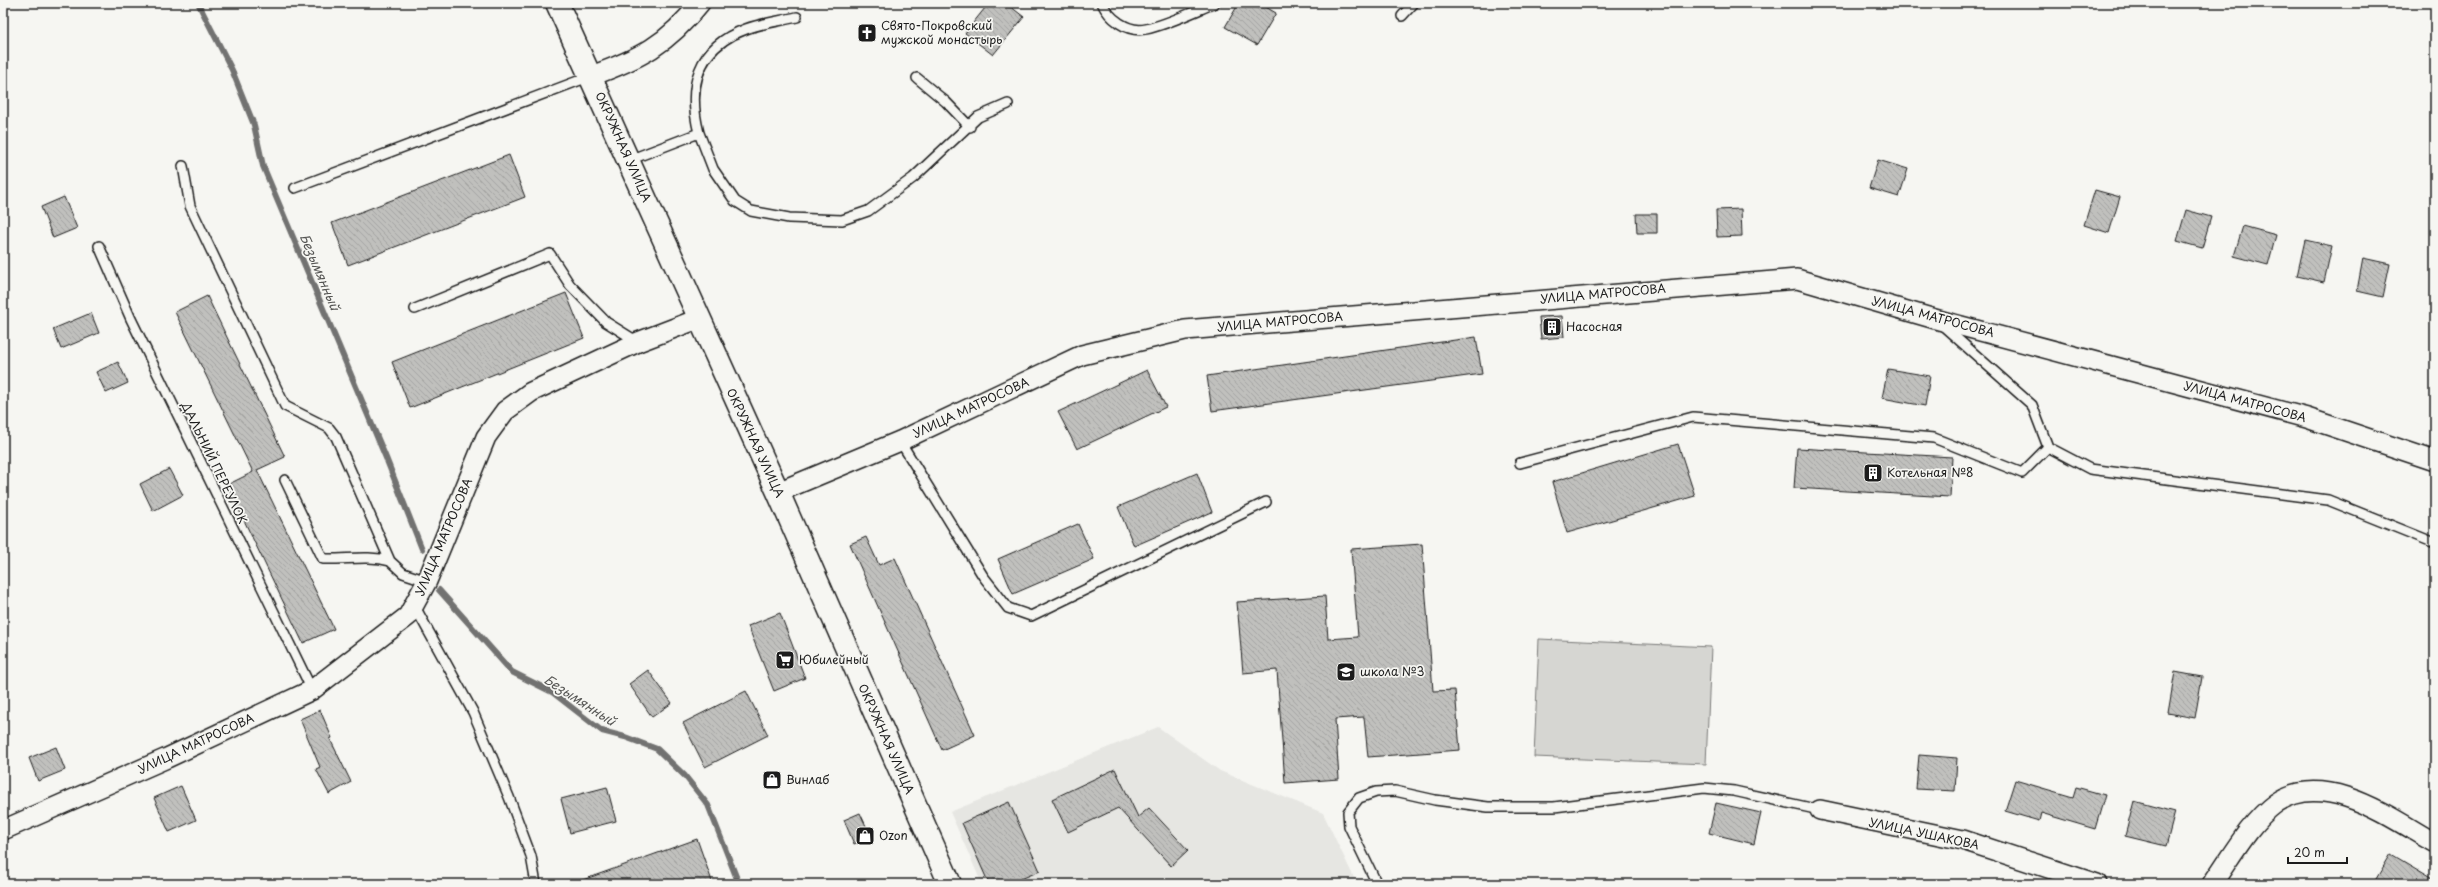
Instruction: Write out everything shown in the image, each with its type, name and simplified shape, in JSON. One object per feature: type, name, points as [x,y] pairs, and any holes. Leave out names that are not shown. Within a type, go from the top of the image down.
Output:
[{"type":"main road","name":"ОКРУЖНАЯ УЛИЦА","points":[[557,3],[629,160],[698,319],[778,492],[950,884]]},
{"type":"street","points":[[591,76],[632,61],[676,32],[700,3]]},
{"type":"street","name":"УЛИЦА МАТРОСОВА","points":[[778,492],[900,441],[1082,355],[1185,330],[1798,278],[1935,319],[2307,418],[2435,461]]},
{"type":"street","name":"УЛИЦА МАТРОСОВА","points":[[3,830],[167,758],[312,690],[408,616],[428,581],[486,437],[505,411],[531,392],[638,342],[698,319]]},
{"type":"street","points":[[2212,884],[2254,825],[2276,804],[2299,792],[2335,794],[2367,804],[2435,843]]},
{"type":"street","name":"УЛИЦА УШАКОВА","points":[[1820,810],[1963,840],[2097,884]]},
{"type":"lane","points":[[1102,3],[1107,13],[1123,26],[1145,29],[1215,3]]},
{"type":"lane","points":[[1402,16],[1414,3]]},
{"type":"lane","points":[[797,17],[747,28],[724,38],[710,52],[699,68],[693,95],[694,113],[699,133],[713,169],[735,201],[751,211],[789,218],[842,220],[868,211],[912,178],[970,127],[978,117],[1008,104]]},
{"type":"lane","points":[[294,188],[591,76]]},
{"type":"lane","points":[[917,78],[946,102],[970,127]]},
{"type":"lane","points":[[629,160],[699,133]]},
{"type":"lane","points":[[183,166],[190,206],[285,406],[329,428],[336,437],[390,561],[403,573],[428,581]]},
{"type":"lane","name":"ДАЛЬНИЙ ПЕРЕУЛОК","points":[[99,246],[131,319],[312,690]]},
{"type":"lane","points":[[415,309],[550,254],[570,285],[606,322],[638,342]]},
{"type":"lane","points":[[1935,319],[2032,405],[2048,447],[2090,469],[2328,500],[2435,543]]},
{"type":"lane","points":[[1520,462],[1693,417],[1934,438],[2022,473],[2048,447]]},
{"type":"lane","points":[[900,441],[982,576],[1008,608],[1031,616],[1266,502]]},
{"type":"lane","points":[[285,480],[323,559],[344,560],[374,556],[390,561]]},
{"type":"lane","points":[[414,605],[473,712],[529,849],[536,884]]},
{"type":"lane","points":[[1378,884],[1349,826],[1348,812],[1359,798],[1376,792],[1395,791],[1435,800],[1488,807],[1554,807],[1704,788],[1734,791],[1820,810]]},
{"type":"shaded area","points":[[1539,639],[1711,647],[1706,764],[1534,757]]},
{"type":"shaded area","points":[[1158,727],[1220,771],[1323,813],[1357,884],[982,884],[950,812]]},
{"type":"building","points":[[989,3],[1006,3],[1024,17],[993,55],[965,33]]},
{"type":"building","points":[[1239,3],[1259,3],[1276,13],[1257,45],[1225,27]]},
{"type":"building","points":[[509,155],[525,197],[348,265],[332,223]]},
{"type":"building","points":[[1878,160],[1908,169],[1899,197],[1869,188]]},
{"type":"building","points":[[2095,190],[2120,197],[2109,233],[2084,225]]},
{"type":"building","points":[[64,197],[77,228],[53,238],[41,207]]},
{"type":"building","points":[[1741,209],[1742,236],[1717,237],[1716,210]]},
{"type":"building","points":[[2186,210],[2211,217],[2202,248],[2177,241]]},
{"type":"building","points":[[1636,214],[1657,214],[1657,233],[1637,233]]},
{"type":"building","points":[[2243,226],[2276,235],[2268,265],[2234,256]]},
{"type":"building","points":[[2305,240],[2332,246],[2324,282],[2297,276]]},
{"type":"building","points":[[2363,258],[2390,264],[2383,297],[2357,291]]},
{"type":"building","points":[[566,293],[584,338],[410,408],[392,362]]},
{"type":"building","points":[[207,296],[285,457],[257,470],[334,629],[303,643],[227,485],[253,472],[175,312]]},
{"type":"building","points":[[91,313],[99,333],[61,349],[53,329]]},
{"type":"building","name":"Насосная","points":[[1562,316],[1564,337],[1541,339],[1539,317]]},
{"type":"building","points":[[1476,337],[1482,374],[1212,411],[1207,376]]},
{"type":"building","points":[[118,362],[128,383],[106,393],[96,372]]},
{"type":"building","points":[[1888,369],[1930,376],[1925,406],[1882,398]]},
{"type":"building","points":[[1147,370],[1166,407],[1077,449],[1058,412]]},
{"type":"building","points":[[1678,444],[1695,496],[1567,533],[1552,482]]},
{"type":"building","name":"Котельная №8","points":[[1797,448],[1952,457],[1950,497],[1794,488]]},
{"type":"building","points":[[169,469],[183,495],[153,511],[140,484]]},
{"type":"building","points":[[1197,473],[1212,512],[1134,546],[1118,507]]},
{"type":"building","points":[[1078,524],[1094,559],[1013,594],[998,559]]},
{"type":"building","points":[[866,537],[879,565],[895,558],[975,735],[942,750],[850,544]]},
{"type":"building","points":[[1422,544],[1433,691],[1455,690],[1460,750],[1368,757],[1364,717],[1335,719],[1339,779],[1285,783],[1277,670],[1243,673],[1237,602],[1325,596],[1328,639],[1358,637],[1351,549]]},
{"type":"building","points":[[780,613],[805,678],[774,691],[748,626]]},
{"type":"building","points":[[648,670],[672,703],[652,717],[629,684]]},
{"type":"building","points":[[2175,672],[2202,677],[2195,718],[2168,713]]},
{"type":"building","points":[[746,691],[768,735],[705,767],[683,723]]},
{"type":"building","points":[[320,710],[332,738],[330,739],[351,782],[329,794],[316,769],[320,767],[300,719]]},
{"type":"building","points":[[56,747],[65,770],[38,781],[29,758]]},
{"type":"building","points":[[1919,755],[1957,758],[1955,791],[1916,789]]},
{"type":"building","points":[[1115,769],[1138,817],[1149,808],[1188,850],[1171,866],[1118,808],[1068,832],[1052,799]]},
{"type":"building","points":[[2015,780],[2073,797],[2076,787],[2105,795],[2095,829],[2041,813],[2039,821],[2005,811]]},
{"type":"building","points":[[181,786],[196,820],[169,832],[154,798]]},
{"type":"building","points":[[607,787],[616,821],[570,833],[561,799]]},
{"type":"building","points":[[2134,801],[2175,812],[2166,846],[2125,836]]},
{"type":"building","points":[[1009,802],[1040,871],[1021,879],[1023,884],[989,884],[962,823]]},
{"type":"building","points":[[1716,803],[1761,813],[1754,844],[1709,833]]},
{"type":"building","points":[[860,813],[871,837],[854,844],[844,820]]},
{"type":"building","points":[[697,839],[713,884],[577,884],[577,882]]},
{"type":"building","points":[[2391,854],[2435,880],[2435,884],[2373,884]]},
{"type":"waterway","name":"Безымянный","points":[[198,3],[232,70],[254,125],[263,166],[386,458],[422,549]]},
{"type":"waterway","name":"Безымянный","points":[[439,590],[512,672],[552,692],[602,731],[625,737],[657,749],[685,776],[708,805],[739,884]]},
{"type":"place","name":"Свято-Покровский мужской монастырь","points":[[867,33]]},
{"type":"place","name":"Насосная","points":[[1552,327]]},
{"type":"place","name":"Котельная №8","points":[[1873,473]]},
{"type":"place","name":"Юбилейный","points":[[785,660]]},
{"type":"place","name":"школа №3","points":[[1346,672]]},
{"type":"place","name":"Винлаб","points":[[772,780]]},
{"type":"place","name":"Ozon","points":[[865,836]]}]
